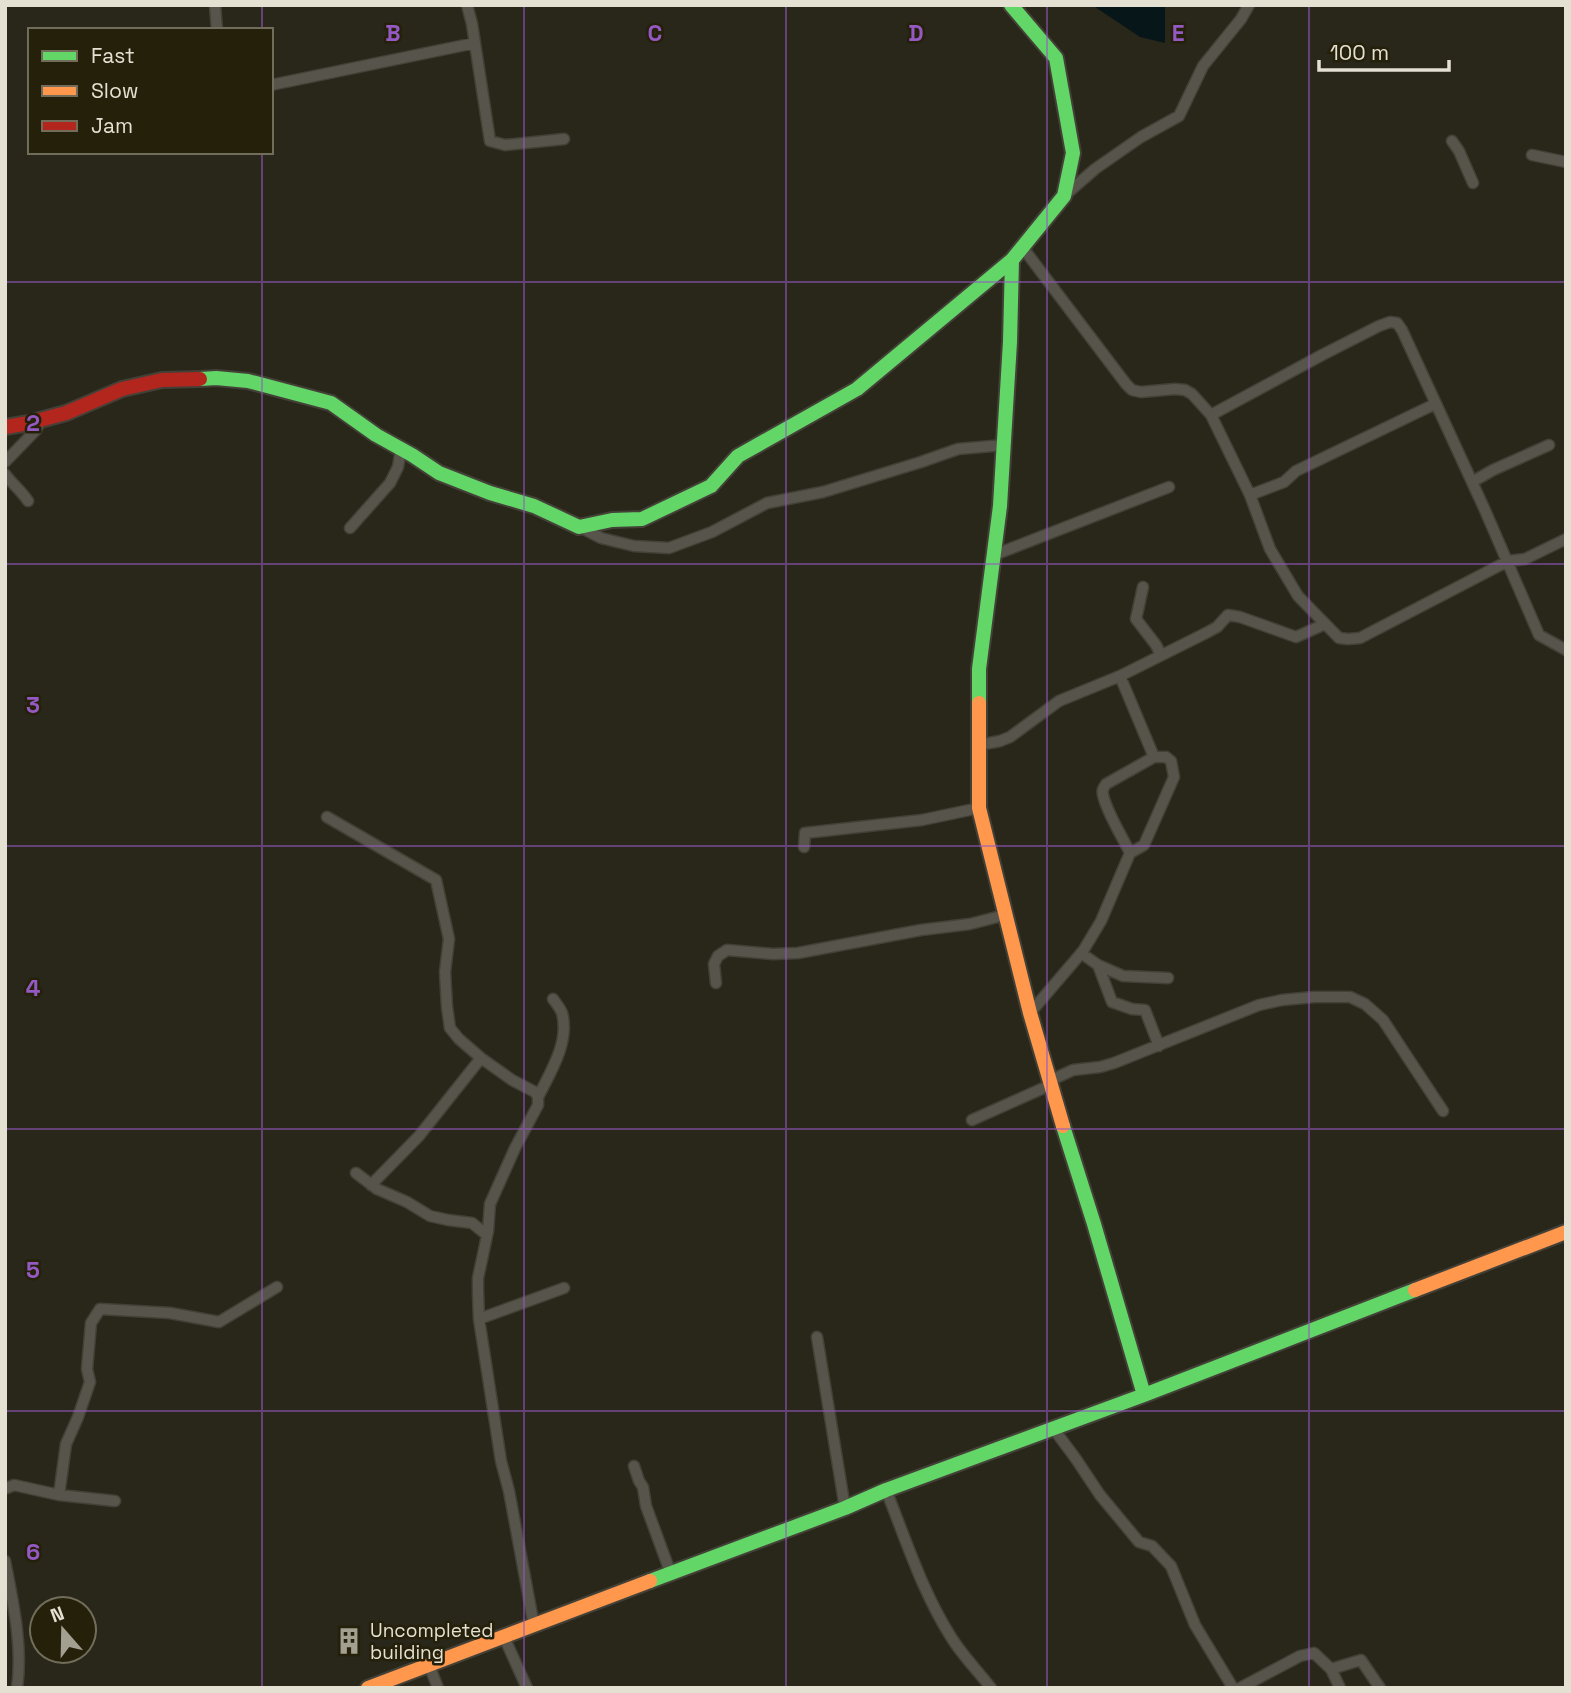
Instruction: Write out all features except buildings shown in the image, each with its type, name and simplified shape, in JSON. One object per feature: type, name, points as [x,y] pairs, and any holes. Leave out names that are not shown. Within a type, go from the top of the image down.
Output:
[{"type":"street","points":[[215,5],[217,28]]},
{"type":"street","points":[[467,5],[489,141],[505,145],[564,139]]},
{"type":"street","points":[[1012,5],[1056,58],[1073,153],[1064,196]]},
{"type":"street","points":[[579,527],[612,520],[642,519],[711,486],[737,456],[857,389],[1012,260],[1064,196],[1095,169],[1141,137],[1179,116],[1203,65],[1241,19],[1249,5]]},
{"type":"street","points":[[273,85],[475,43]]},
{"type":"street","points":[[1452,141],[1473,183]]},
{"type":"street","points":[[1532,155],[1566,162]]},
{"type":"street","points":[[1023,248],[1125,384],[1132,390],[1141,392],[1185,390],[1211,415],[1250,495],[1270,549],[1298,596],[1339,638],[1360,638],[1508,561],[1525,559],[1566,539]]},
{"type":"street","points":[[1012,260],[1000,506],[979,669],[979,808],[1050,1085],[1144,1395]]},
{"type":"street","points":[[1211,415],[1379,326],[1390,322],[1397,323],[1508,561],[1539,635],[1566,650]]},
{"type":"street","points":[[5,427],[66,413],[122,389],[162,380],[248,381],[331,403],[376,435],[439,473],[490,493],[534,506],[601,538],[634,546],[669,548],[712,532],[767,503],[823,492],[958,449],[1004,445]]},
{"type":"street","points":[[1250,495],[1284,482],[1296,471],[1436,404]]},
{"type":"street","points":[[5,462],[36,430],[41,420]]},
{"type":"street","points":[[1472,482],[1549,445]]},
{"type":"street","points":[[350,528],[390,483],[398,467],[401,449]]},
{"type":"street","points":[[5,474],[28,500]]},
{"type":"street","points":[[994,555],[1169,487]]},
{"type":"street","points":[[1143,587],[1136,619],[1161,655]]},
{"type":"street","points":[[979,745],[1010,737],[1059,701],[1120,676],[1217,627],[1228,615],[1296,637],[1325,624]]},
{"type":"street","points":[[1120,676],[1154,757]]},
{"type":"street","points":[[1030,1013],[1081,953],[1101,921],[1130,853],[1144,845],[1174,777],[1171,761],[1166,757],[1154,757],[1103,788],[1113,819],[1130,853]]},
{"type":"street","points":[[804,847],[805,833],[922,820],[979,808]]},
{"type":"street","points":[[327,817],[436,880],[449,939],[445,972],[450,1028],[481,1058],[535,1092],[538,1097]]},
{"type":"street","points":[[716,983],[714,964],[727,950],[798,953],[921,930],[970,924],[1006,915]]},
{"type":"street","points":[[1081,953],[1098,965],[1123,976],[1168,978]]},
{"type":"street","points":[[1098,965],[1112,1002],[1119,1006],[1145,1010],[1159,1046]]},
{"type":"street","points":[[972,1119],[1048,1086],[1073,1070],[1101,1067],[1259,1005],[1282,1000],[1350,997],[1365,1004],[1383,1020],[1443,1111]]},
{"type":"street","points":[[534,1626],[501,1461],[479,1319],[478,1278],[490,1204],[538,1105],[538,1097],[557,1056],[563,1033],[561,1012],[553,999]]},
{"type":"street","points":[[371,1185],[419,1136],[481,1058]]},
{"type":"street","points":[[356,1173],[377,1189],[430,1216],[472,1223],[487,1235]]},
{"type":"street","points":[[368,1688],[845,1508],[886,1490],[1144,1395],[1566,1232]]},
{"type":"street","points":[[59,1495],[66,1444],[90,1382],[87,1369],[91,1323],[100,1310],[170,1313],[219,1322],[277,1287]]},
{"type":"street","points":[[479,1319],[564,1288]]},
{"type":"street","points":[[817,1337],[845,1508]]},
{"type":"street","points":[[1053,1428],[1100,1495],[1139,1542],[1152,1546],[1171,1566],[1195,1625],[1233,1688]]},
{"type":"street","points":[[634,1466],[671,1574]]},
{"type":"street","points":[[6,1490],[14,1485],[59,1495],[116,1501]]},
{"type":"street","points":[[886,1490],[934,1607],[953,1640],[991,1688]]},
{"type":"street","points":[[5,1561],[18,1643],[18,1688]]},
{"type":"street","points":[[504,1637],[527,1688]]},
{"type":"street","points":[[1240,1688],[1300,1656],[1314,1653],[1331,1669],[1340,1688]]},
{"type":"street","points":[[1331,1669],[1361,1660],[1380,1688]]},
{"type":"street","points":[[429,1665],[438,1688]]},
{"type":"shaded area","points":[[1092,5],[1165,5],[1165,43],[1140,37]]},
{"type":"traffic: fast","points":[[979,703],[979,669],[1000,506],[1012,260],[1064,196],[1073,153],[1056,58],[1011,5]]},
{"type":"traffic: fast","points":[[200,379],[248,381],[331,403],[376,435],[439,473],[490,493],[534,506],[579,527],[612,520],[642,519],[711,486],[738,456],[857,389],[1012,260]]},
{"type":"traffic: fast","points":[[1063,1126],[1144,1395]]},
{"type":"traffic: fast","points":[[650,1581],[1415,1290]]},
{"type":"traffic: slow","points":[[979,703],[979,808],[1030,1013],[1063,1126]]},
{"type":"traffic: slow","points":[[1415,1290],[1566,1232]]},
{"type":"traffic: slow","points":[[368,1688],[650,1581]]},
{"type":"traffic: jam","points":[[5,427],[66,413],[122,389],[162,380],[200,379]]},
{"type":"place","name":"Uncompleted building","points":[[349,1641]]}]
